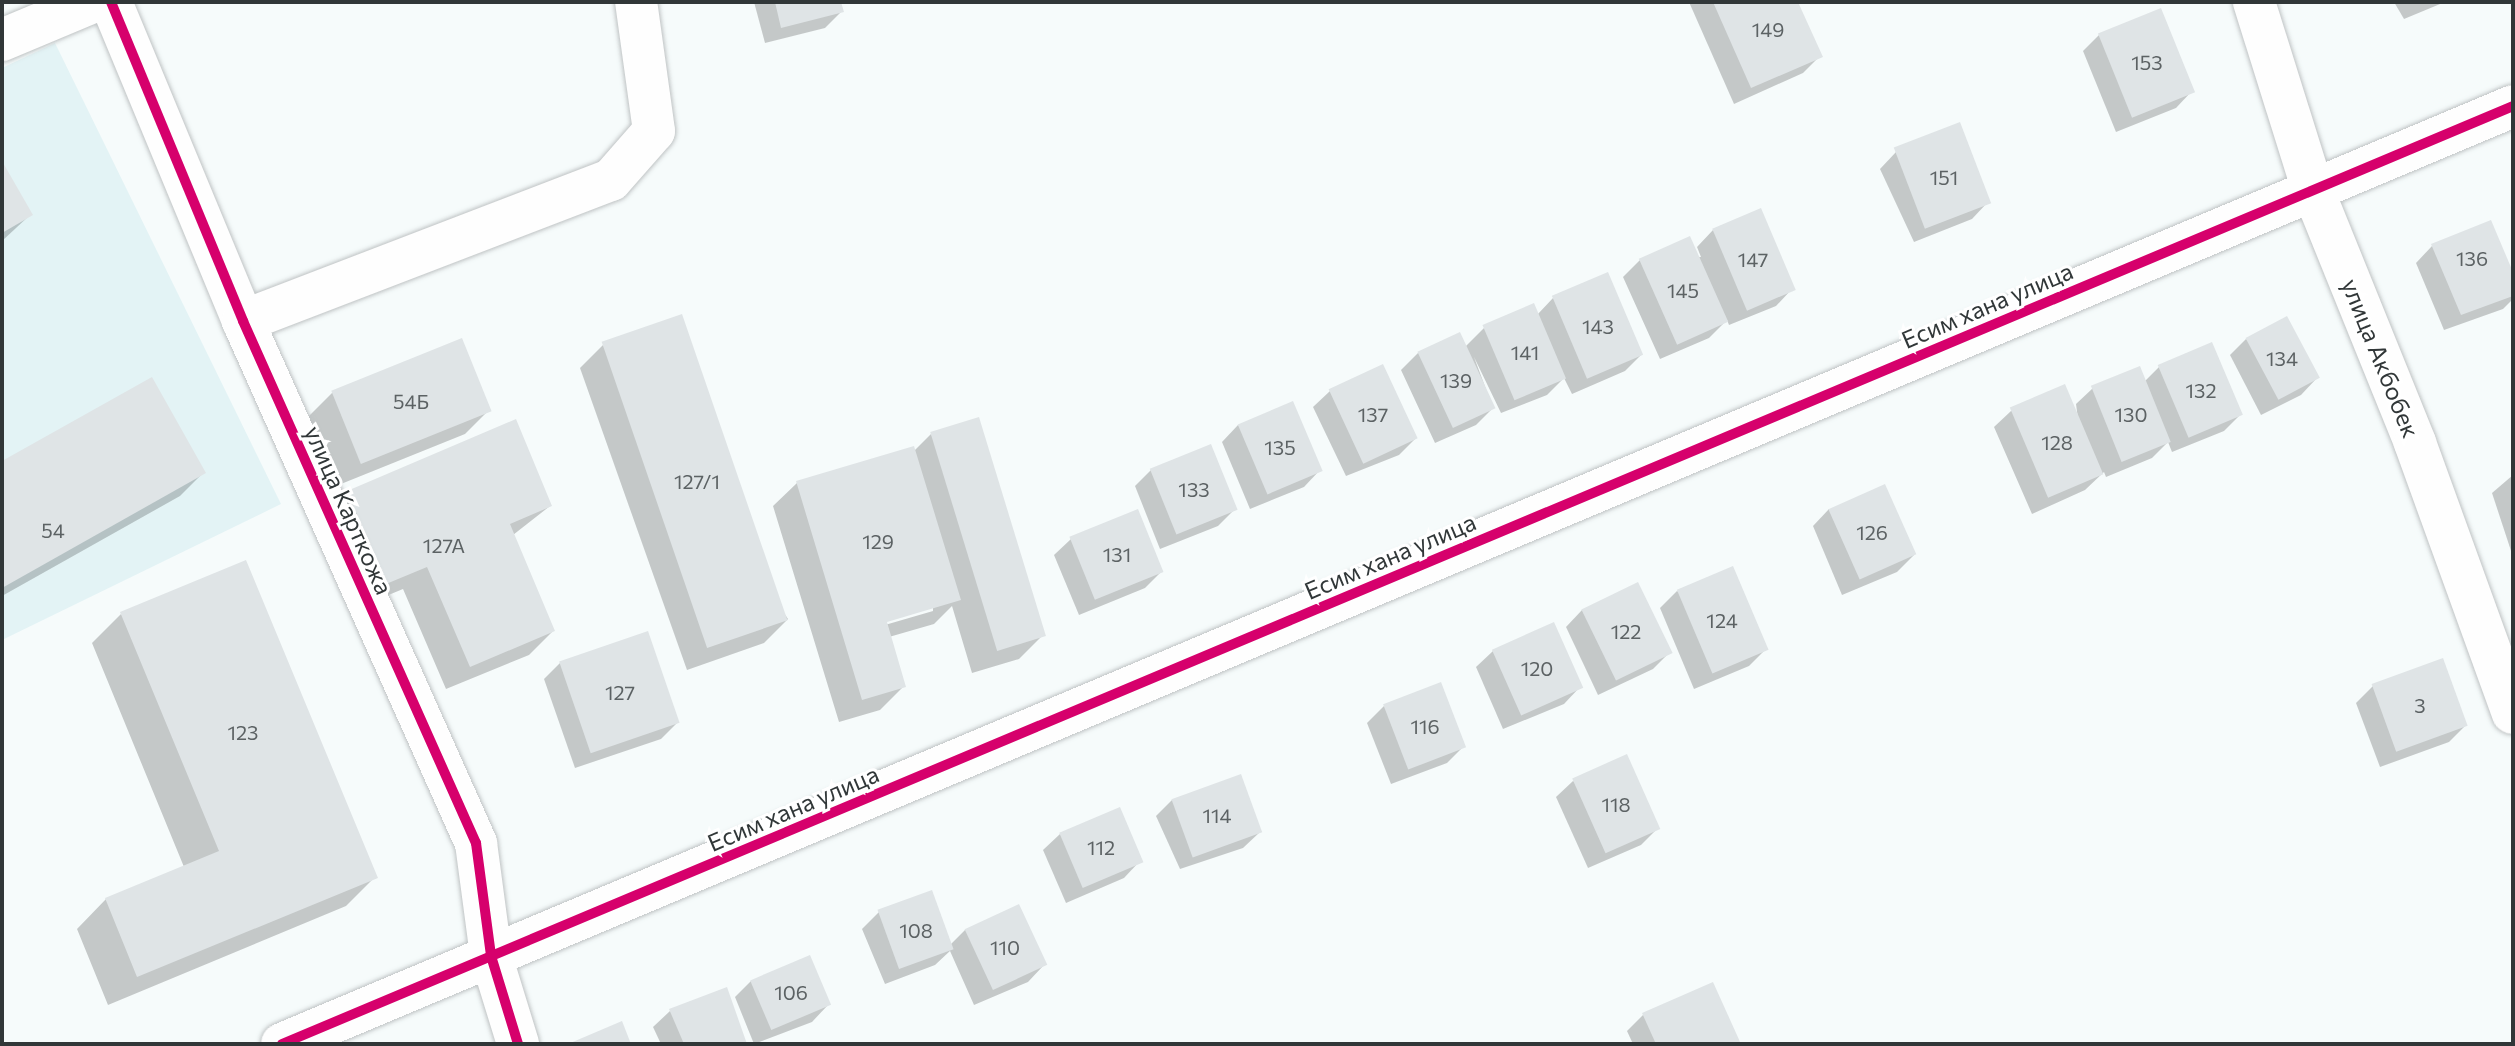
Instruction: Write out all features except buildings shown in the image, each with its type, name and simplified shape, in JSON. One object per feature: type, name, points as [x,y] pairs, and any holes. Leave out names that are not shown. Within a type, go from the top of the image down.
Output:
[{"type":"street","points":[[2,40],[93,2]]},
{"type":"street","name":"улица Карткожа","points":[[111,2],[243,321],[476,843],[491,956],[518,1044]]},
{"type":"street","points":[[243,321],[611,180],[654,131],[636,2]]},
{"type":"street","name":"улица Акбобек","points":[[2254,2],[2313,190],[2415,443],[2513,713]]},
{"type":"street","name":"Есим хана улица","points":[[282,1044],[2513,106]]},
{"type":"shaded area","points":[[55,43],[281,504],[2,640],[2,68]]},
{"type":"cycle path","points":[[111,2],[243,321],[476,843],[491,956],[518,1044]]},
{"type":"cycle path","points":[[282,1044],[2513,106]]}]
